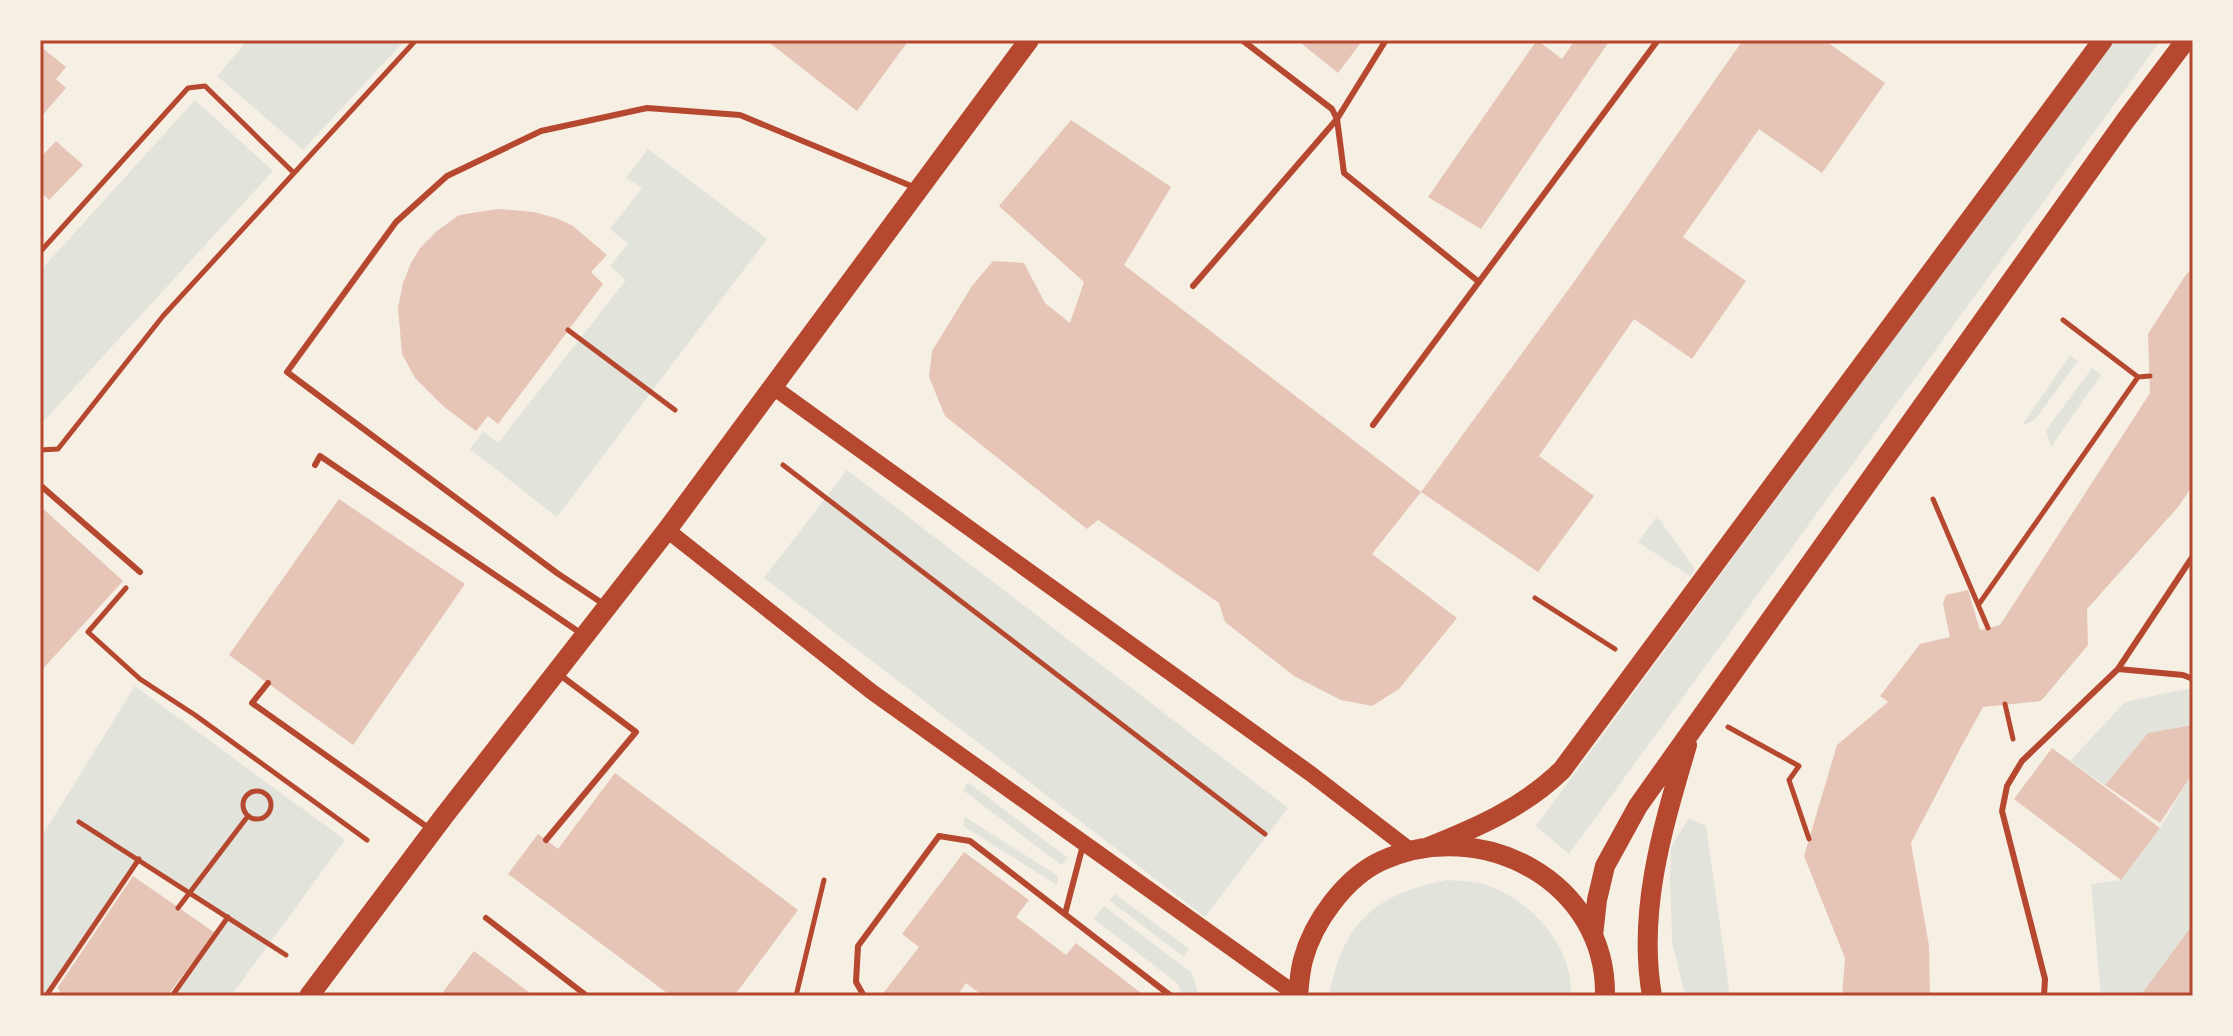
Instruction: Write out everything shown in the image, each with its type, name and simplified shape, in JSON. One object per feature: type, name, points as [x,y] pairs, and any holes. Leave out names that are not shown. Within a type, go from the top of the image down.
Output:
[{"type":"main road","points":[[309,996],[667,530],[1029,40]]},
{"type":"main road","points":[[667,530],[872,692],[1298,996],[1303,960],[1312,938],[1337,897],[1378,862],[1486,823],[1526,801],[1562,770],[2103,40]]},
{"type":"main road","points":[[1593,936],[1605,866],[1638,806],[2116,133],[2186,40]]},
{"type":"main road","points":[[773,387],[1418,849],[1460,845],[1494,851],[1525,863],[1553,882],[1576,907],[1593,936],[1613,996]]},
{"type":"main road","points":[[1652,996],[1648,914],[1658,844],[1698,720]]},
{"type":"main road","points":[[1605,972],[1605,996]]},
{"type":"lane","points":[[1242,40],[1332,109],[1337,119],[1344,173],[1479,282]]},
{"type":"lane","points":[[1193,286],[1337,119],[1386,40]]},
{"type":"lane","points":[[1373,425],[1658,40]]},
{"type":"lane","points":[[608,607],[557,573],[287,372],[396,222],[447,176],[541,131],[647,108],[740,115],[920,190]]},
{"type":"lane","points":[[315,465],[320,456],[585,636]]},
{"type":"lane","points":[[40,485],[140,572]]},
{"type":"lane","points":[[2044,996],[2045,979],[2002,811],[2007,786],[2022,761],[2118,669],[2193,556]]},
{"type":"lane","points":[[2118,669],[2183,675],[2193,679]]},
{"type":"lane","points":[[546,840],[636,732],[556,673]]},
{"type":"lane","points":[[268,683],[252,703],[433,831]]},
{"type":"lane","points":[[864,996],[856,982],[858,946],[939,836],[970,841],[1171,996]]},
{"type":"lane","points":[[1065,914],[1083,845]]},
{"type":"lane","points":[[486,918],[587,996]]},
{"type":"path","points":[[40,450],[58,449],[163,316],[416,40]]},
{"type":"path","points":[[40,252],[188,88],[205,86],[294,173]]},
{"type":"path","points":[[2063,320],[2138,377],[2150,376]]},
{"type":"path","points":[[568,330],[675,410]]},
{"type":"path","points":[[1979,604],[2138,377]]},
{"type":"path","points":[[783,465],[1265,834]]},
{"type":"path","points":[[1933,499],[1988,628]]},
{"type":"path","points":[[140,572],[88,632],[140,679],[195,715],[367,840]]},
{"type":"path","points":[[1535,598],[1640,665]]},
{"type":"path","points":[[2005,704],[2022,761]]},
{"type":"path","points":[[1698,720],[1799,766],[1789,780],[1809,839]]},
{"type":"path","points":[[255,791],[266,794],[271,803],[269,814],[259,819],[248,816],[243,807],[246,796],[255,791]]},
{"type":"path","points":[[178,908],[248,816]]},
{"type":"path","points":[[79,822],[286,955]]},
{"type":"path","points":[[46,996],[139,858]]},
{"type":"path","points":[[796,996],[824,880]]},
{"type":"path","points":[[172,996],[228,917]]},
{"type":"shaded area","points":[[248,40],[405,40],[303,150],[217,76]]},
{"type":"shaded area","points":[[2113,40],[2161,40],[1569,854],[1536,826]]},
{"type":"shaded area","points":[[195,100],[273,171],[40,425],[40,271]]},
{"type":"shaded area","points":[[648,149],[767,239],[557,517],[470,449],[483,431],[498,443],[626,280],[610,266],[628,244],[610,229],[642,188],[626,178]]},
{"type":"shaded area","points":[[2070,355],[2078,361],[2035,420],[2022,425]]},
{"type":"shaded area","points":[[2092,368],[2101,375],[2051,447],[2046,430]]},
{"type":"shaded area","points":[[847,470],[1288,808],[1205,917],[764,578]]},
{"type":"shaded area","points":[[1657,516],[1695,569],[1690,576],[1638,542]]},
{"type":"shaded area","points":[[135,686],[345,840],[231,996],[172,996],[228,917],[139,858],[46,996],[40,996],[40,839]]},
{"type":"shaded area","points":[[2186,689],[2193,691],[2193,725],[2148,733],[2105,785],[2070,761],[2125,702]]},
{"type":"shaded area","points":[[2189,779],[2193,782],[2193,924],[2140,996],[2101,996],[2091,884],[2121,880],[2160,828]]},
{"type":"shaded area","points":[[968,782],[1068,858],[1061,865],[963,790]]},
{"type":"shaded area","points":[[965,817],[1058,876],[1057,885],[963,826]]},
{"type":"shaded area","points":[[1689,818],[1706,826],[1730,996],[1685,996],[1672,941],[1671,847]]},
{"type":"shaded area","points":[[1446,880],[1484,884],[1501,891],[1532,913],[1546,926],[1565,959],[1571,996],[1329,996],[1343,949],[1366,916],[1399,894]]},
{"type":"shaded area","points":[[1115,894],[1189,949],[1184,957],[1109,900]]},
{"type":"shaded area","points":[[1104,906],[1192,973],[1199,996],[1181,996],[1178,984],[1094,919]]},
{"type":"building","points":[[766,40],[909,40],[857,111]]},
{"type":"building","points":[[1297,40],[1363,40],[1338,73]]},
{"type":"building","points":[[1537,40],[1562,59],[1575,40],[1610,40],[1481,229],[1428,197]]},
{"type":"building","points":[[1743,40],[1828,40],[1885,83],[1822,173],[1759,129],[1683,237],[1746,281],[1692,359],[1634,319],[1539,456],[1594,496],[1538,572],[1421,492],[1576,279]]},
{"type":"building","points":[[40,46],[66,67],[56,79],[66,88],[40,118]]},
{"type":"building","points":[[1071,120],[1171,187],[1124,265],[1421,492],[1372,554],[1457,618],[1399,689],[1372,706],[1341,700],[1294,676],[1225,622],[1219,603],[1098,520],[1087,529],[945,416],[929,377],[932,351],[972,286],[993,261],[1024,263],[1045,303],[1070,323],[1084,282],[999,206]]},
{"type":"building","points":[[56,141],[83,165],[49,200],[40,191],[40,158]]},
{"type":"building","points":[[498,209],[534,212],[556,218],[573,226],[607,255],[591,272],[603,284],[498,424],[488,416],[476,431],[443,406],[415,378],[402,354],[398,308],[411,263],[420,248],[437,231],[459,215]]},
{"type":"building","points":[[2193,271],[2193,485],[2178,507],[2087,609],[2088,645],[2041,701],[1983,707],[1911,843],[1929,946],[1930,996],[1842,996],[1845,958],[1804,856],[1837,745],[1888,702],[1880,696],[1920,644],[1950,637],[1943,604],[1946,595],[1968,590],[1980,630],[2000,625],[2150,393],[2148,334],[2187,273]]},
{"type":"building","points":[[339,499],[465,584],[353,745],[229,655]]},
{"type":"building","points":[[40,506],[123,581],[40,672]]},
{"type":"building","points":[[2193,725],[2193,782],[2189,779],[2160,823],[2105,785],[2148,733]]},
{"type":"building","points":[[2052,748],[2160,828],[2121,880],[2014,799]]},
{"type":"building","points":[[615,773],[798,910],[734,996],[671,996],[508,874],[538,834],[558,849]]},
{"type":"building","points":[[964,852],[1029,900],[1016,917],[1066,955],[1076,943],[1145,996],[983,996],[966,983],[957,996],[881,996],[919,947],[902,934]]},
{"type":"building","points":[[133,876],[215,933],[167,996],[61,996],[58,987]]},
{"type":"building","points":[[2193,924],[2193,996],[2140,996]]},
{"type":"building","points":[[474,951],[534,996],[440,996]]}]
